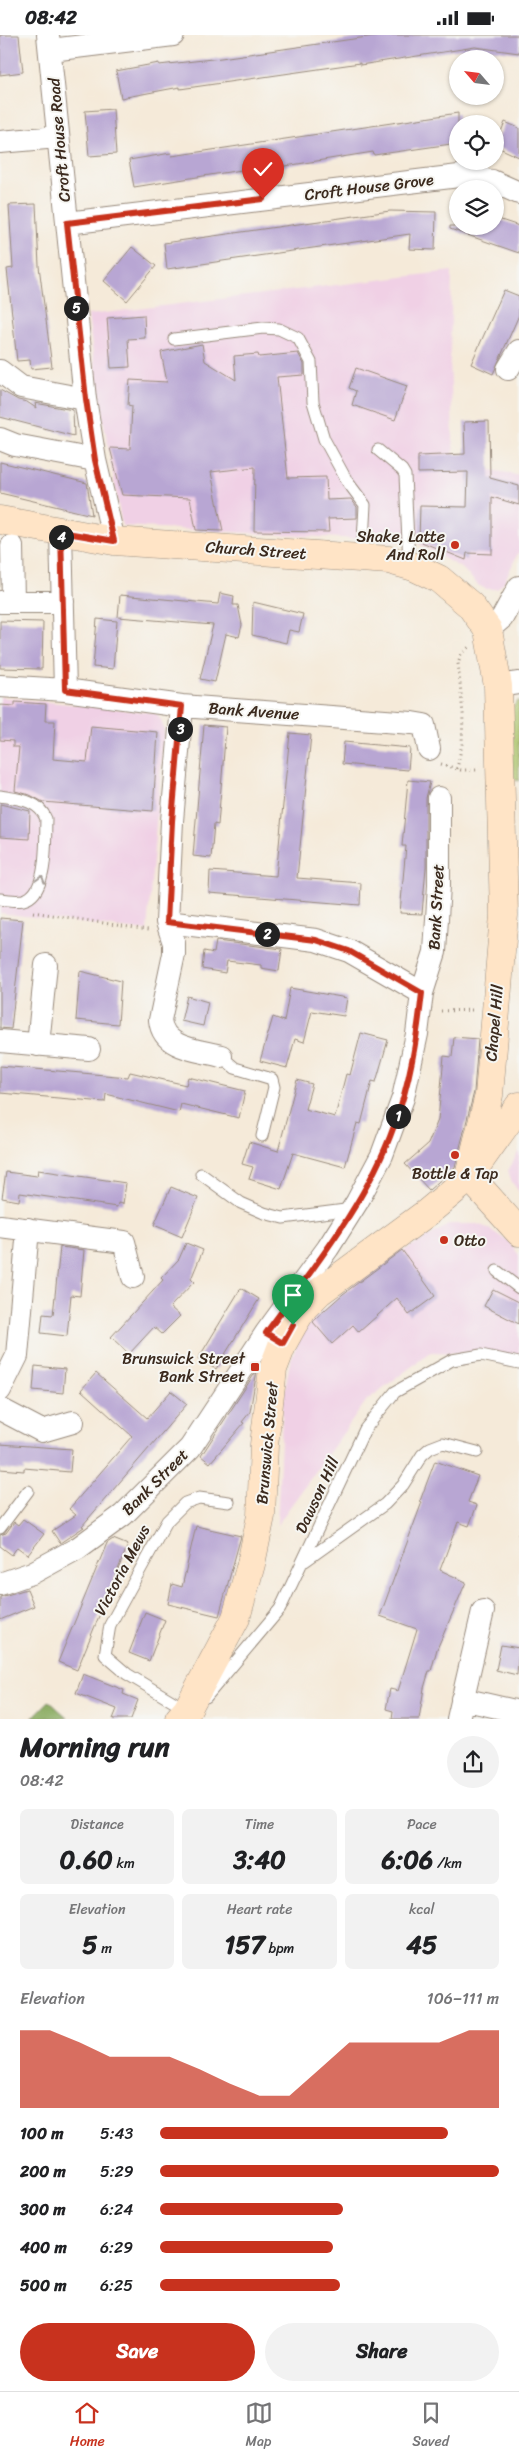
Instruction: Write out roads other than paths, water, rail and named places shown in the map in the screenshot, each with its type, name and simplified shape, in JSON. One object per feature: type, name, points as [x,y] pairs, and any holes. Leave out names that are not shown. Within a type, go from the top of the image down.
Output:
[{"type":"main road","name":"Church Street","points":[[0,520],[114,541],[389,560],[409,565],[439,579],[456,591],[470,605],[488,629]]},
{"type":"main road","name":"Chapel Hill","points":[[469,1176],[489,1095],[504,915],[508,685],[488,629]]},
{"type":"main road","name":"Brunswick Street","points":[[183,1714],[236,1618],[251,1564],[261,1516],[275,1338],[319,1292],[428,1212],[469,1176],[519,1105]]},
{"type":"main road","points":[[469,1176],[519,1232]]},
{"type":"street","points":[[50,43],[173,35]]},
{"type":"street","name":"Croft House Road","points":[[50,43],[86,399],[95,460],[114,541]]},
{"type":"street","points":[[0,142],[58,137]]},
{"type":"street","name":"Croft House Grove","points":[[67,223],[459,176],[492,181],[519,193]]},
{"type":"street","points":[[0,371],[21,387],[86,399]]},
{"type":"street","points":[[0,439],[15,445],[95,460]]},
{"type":"street","points":[[61,532],[65,690]]},
{"type":"street","points":[[12,546],[7,602],[63,602]]},
{"type":"street","points":[[488,629],[502,617],[519,587]]},
{"type":"street","name":"Bank Avenue","points":[[0,686],[65,690],[182,706],[412,723],[424,725],[429,749]]},
{"type":"street","points":[[182,706],[172,821],[167,922],[174,943],[174,954],[160,1020],[161,1029],[166,1037],[175,1045],[221,1056]]},
{"type":"street","name":"Bank Street","points":[[0,1584],[32,1573],[78,1549],[123,1515],[190,1448],[275,1338],[353,1209],[382,1155],[404,1099],[421,1002],[435,952],[439,885],[439,798]]},
{"type":"street","points":[[167,922],[316,940],[349,951],[421,1002]]},
{"type":"street","points":[[38,1045],[46,965]]},
{"type":"street","points":[[0,1041],[89,1049]]},
{"type":"street","points":[[0,1226],[124,1241],[133,1277]]},
{"type":"street","points":[[0,1390],[17,1356],[28,1229]]},
{"type":"street","points":[[0,1409],[42,1431],[73,1422]]},
{"type":"street","points":[[483,1611],[460,1709],[519,1712]]},
{"type":"lane","points":[[174,339],[263,328],[279,329],[298,338],[311,362],[313,402],[324,439],[348,481],[365,505],[362,558]]},
{"type":"lane","points":[[378,450],[402,470],[405,475],[409,565]]},
{"type":"lane","points":[[0,796],[37,805],[44,812],[46,819],[43,876],[39,886],[32,895],[24,900],[0,899]]},
{"type":"lane","points":[[221,1056],[235,1068],[272,1079],[274,1087],[262,1136]]},
{"type":"lane","points":[[201,1174],[241,1203],[264,1213],[283,1218],[353,1209]]},
{"type":"lane","points":[[497,1271],[519,1288]]},
{"type":"lane","name":"Dawson Hill","points":[[183,1714],[194,1712],[280,1609],[304,1562],[365,1429],[395,1392],[452,1360],[481,1355],[519,1363]]},
{"type":"lane","points":[[304,1562],[385,1504],[403,1485],[422,1455],[430,1448],[443,1443],[477,1452]]},
{"type":"lane","points":[[0,1528],[28,1491]]},
{"type":"lane","name":"Victoria Mews","points":[[183,1714],[127,1674],[105,1655],[110,1625],[167,1521],[185,1503],[199,1497],[229,1502]]},
{"type":"place","name":"Shake, Latte And Roll","points":[[455,545]]},
{"type":"place","name":"Bottle & Tap","points":[[455,1155]]},
{"type":"place","name":"Otto","points":[[444,1240]]},
{"type":"place","name":"Brunswick Street Bank Street","points":[[255,1367]]}]
